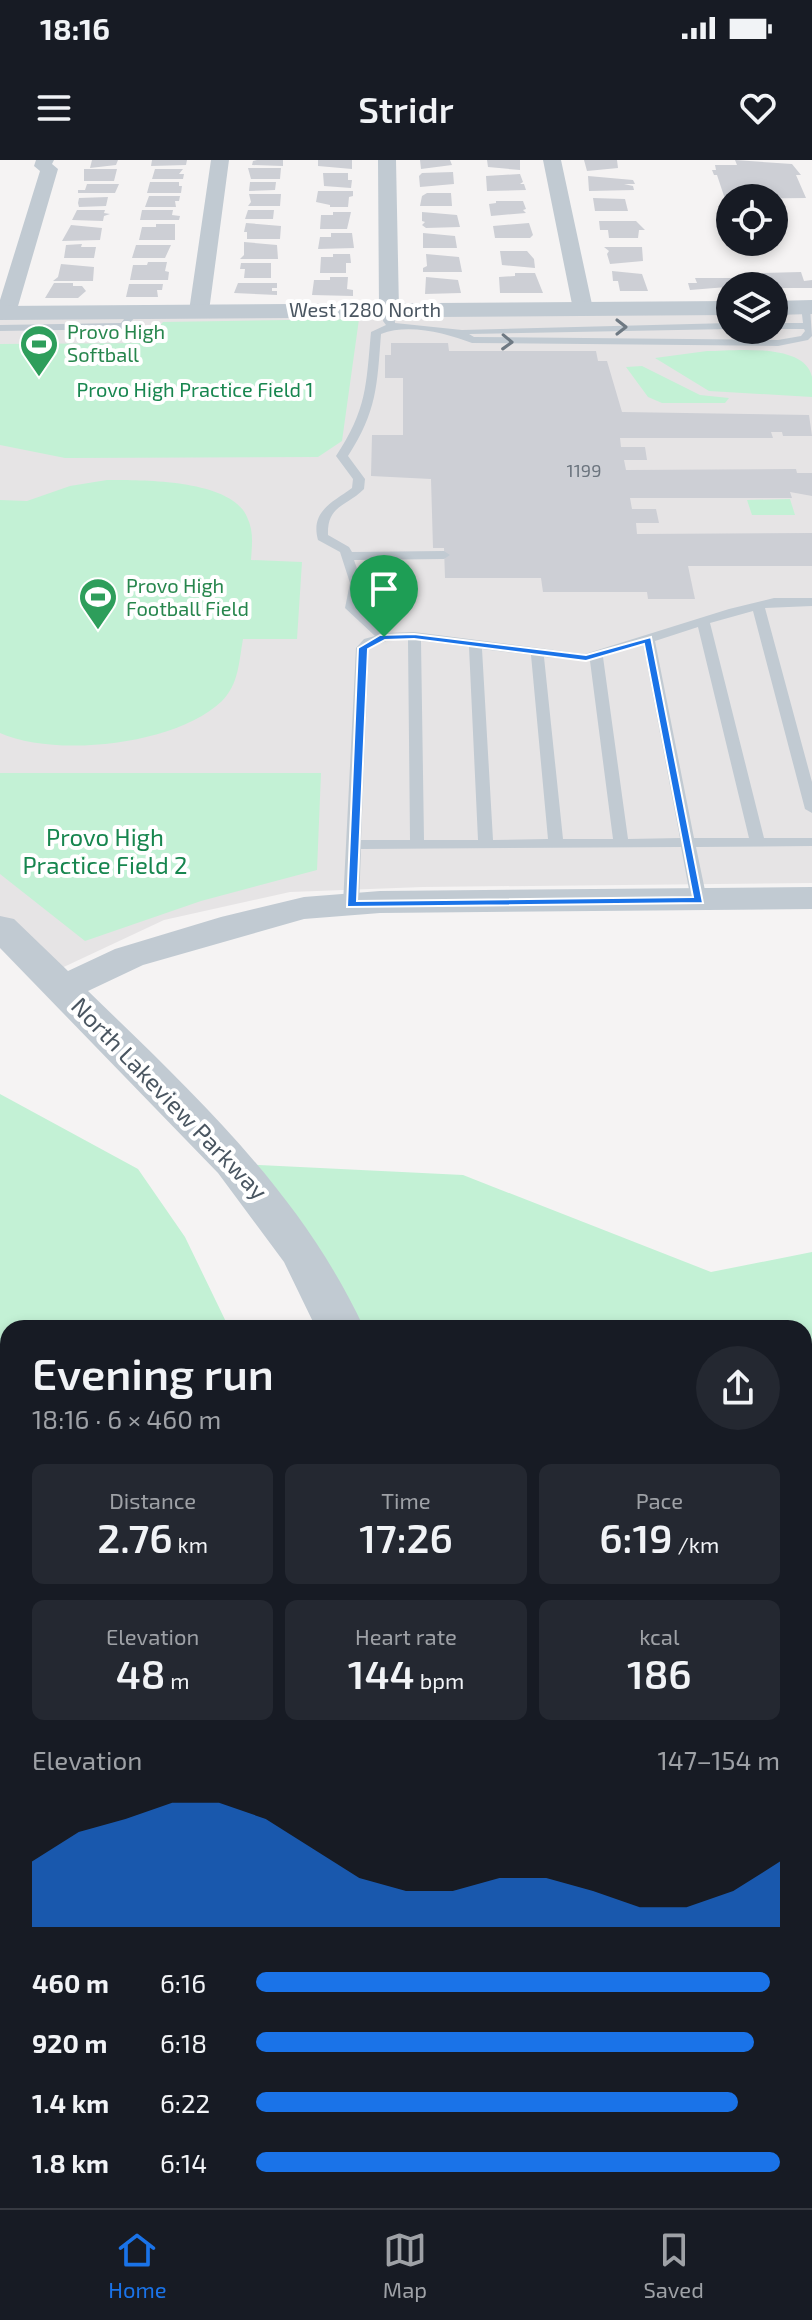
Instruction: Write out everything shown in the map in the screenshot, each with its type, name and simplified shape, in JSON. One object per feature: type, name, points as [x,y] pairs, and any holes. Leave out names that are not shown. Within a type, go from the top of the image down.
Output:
[{"type":"street","points":[[199,311],[220,160]]},
{"type":"street","points":[[387,160],[390,318]]},
{"type":"street","points":[[552,160],[583,309]]},
{"type":"street","points":[[2,318],[51,163]]},
{"type":"street","name":"West 1280 North","points":[[2,318],[199,311],[390,318],[583,309],[716,308]]},
{"type":"street","points":[[788,310],[809,314]]},
{"type":"street","points":[[63,988],[129,957],[234,925],[304,908],[351,904],[812,898]]},
{"type":"street","name":"North Lakeview Parkway","points":[[0,927],[251,1181],[291,1235],[313,1271],[336,1320]]},
{"type":"lane","points":[[384,637],[351,608],[356,583],[345,550],[322,537],[321,521],[329,507],[358,489],[359,479],[342,456],[359,430],[371,397],[376,332],[390,318],[459,332],[472,340],[503,342],[778,343],[804,338],[810,332],[809,314],[788,321]]},
{"type":"lane","points":[[459,332],[477,329],[716,326]]},
{"type":"lane","points":[[347,556],[444,555]]},
{"type":"lane","points":[[351,904],[363,648],[384,637],[414,636],[586,658],[774,602],[812,602]]},
{"type":"lane","points":[[758,606],[812,809]]},
{"type":"lane","points":[[703,622],[758,844]]},
{"type":"lane","points":[[414,636],[417,845]]},
{"type":"lane","points":[[648,639],[699,900]]},
{"type":"lane","points":[[475,644],[486,845]]},
{"type":"lane","points":[[537,652],[556,845]]},
{"type":"lane","points":[[596,656],[621,845]]},
{"type":"lane","points":[[354,845],[812,842]]},
{"type":"shaded area","points":[[716,314],[716,344],[788,344],[788,314],[812,314],[812,883],[423,887],[290,892],[164,920],[36,980],[0,943],[0,317]]},
{"type":"green space","name":"Provo High Practice Field 1","points":[[359,319],[342,441],[318,457],[65,458],[0,445],[0,344],[145,343],[163,322]]},
{"type":"green space","points":[[707,351],[767,351],[796,358],[807,366],[812,377],[812,397],[709,391],[655,358]]},
{"type":"green space","points":[[642,366],[700,395],[729,398],[725,403],[662,403],[648,397],[626,367]]},
{"type":"green space","points":[[107,480],[184,484],[223,495],[238,504],[251,528],[251,560],[302,562],[297,639],[243,639],[237,672],[228,694],[202,716],[176,728],[115,743],[83,745],[24,741],[0,733],[0,500],[27,501],[70,486]]},
{"type":"green space","points":[[790,499],[795,515],[752,515],[747,500]]},
{"type":"green space","name":"Provo High Practice Field 2","points":[[0,773],[321,773],[317,870],[201,901],[85,941],[0,874]]},
{"type":"green space","points":[[0,1094],[138,1169],[185,1237],[225,1320],[0,1320]]},
{"type":"green space","points":[[241,1164],[463,1175],[711,1272],[812,1252],[812,1320],[321,1320]]},
{"type":"building","points":[[92,160],[118,160],[116,165],[90,168]]},
{"type":"building","points":[[152,160],[187,160],[186,165],[151,166]]},
{"type":"building","points":[[257,160],[283,160],[283,166],[252,165]]},
{"type":"building","points":[[318,160],[352,160],[352,169],[318,166]]},
{"type":"building","points":[[420,160],[450,160],[452,165],[421,169]]},
{"type":"building","points":[[487,160],[520,160],[520,170],[488,167]]},
{"type":"building","points":[[584,160],[617,160],[618,168],[587,171]]},
{"type":"building","points":[[735,160],[792,164],[801,175],[796,175],[806,198],[788,198],[788,184],[720,184],[712,170],[716,170],[715,165],[737,165]]},
{"type":"building","points":[[248,168],[281,168],[280,179],[251,179]]},
{"type":"building","points":[[84,169],[117,169],[114,181],[84,181]]},
{"type":"building","points":[[155,169],[183,169],[179,174],[184,174],[183,179],[152,179]]},
{"type":"building","points":[[453,172],[454,184],[420,187],[419,176],[422,173]]},
{"type":"building","points":[[323,173],[348,173],[348,180],[352,180],[351,188],[324,186]]},
{"type":"building","points":[[520,174],[523,182],[520,184],[524,184],[526,190],[487,191],[486,176]]},
{"type":"building","points":[[588,176],[633,180],[635,184],[624,184],[633,186],[634,190],[589,191]]},
{"type":"building","points":[[150,182],[179,182],[181,193],[147,193]]},
{"type":"building","points":[[250,182],[276,182],[275,190],[249,191]]},
{"type":"building","points":[[87,184],[119,184],[115,193],[78,193],[78,190],[85,190]]},
{"type":"building","points":[[318,191],[353,191],[348,207],[330,207],[316,202]]},
{"type":"building","points":[[427,193],[451,193],[452,206],[420,206],[422,196]]},
{"type":"building","points":[[249,194],[281,194],[280,206],[248,206],[251,202]]},
{"type":"building","points":[[149,196],[180,196],[179,201],[175,201],[176,207],[145,207]]},
{"type":"building","points":[[108,197],[106,206],[79,207],[79,198]]},
{"type":"building","points":[[593,198],[625,199],[628,211],[595,211]]},
{"type":"building","points":[[523,201],[526,213],[491,216],[489,204]]},
{"type":"building","points":[[77,210],[105,210],[104,213],[110,214],[104,216],[103,221],[72,220]]},
{"type":"building","points":[[142,210],[173,210],[172,215],[180,216],[179,220],[140,220]]},
{"type":"building","points":[[248,210],[274,210],[273,219],[245,219]]},
{"type":"building","points":[[333,212],[351,212],[347,229],[320,229],[321,215],[333,215]]},
{"type":"building","points":[[422,212],[457,215],[460,227],[426,228],[422,225],[425,222],[422,221]]},
{"type":"building","points":[[599,221],[636,221],[645,230],[639,230],[638,238],[609,238],[608,230],[600,230]]},
{"type":"building","points":[[246,223],[281,226],[280,239],[247,239],[247,232],[244,232]]},
{"type":"building","points":[[529,223],[533,235],[530,238],[495,238],[493,226]]},
{"type":"building","points":[[156,224],[175,224],[175,240],[139,240],[142,227],[156,227]]},
{"type":"building","points":[[71,225],[102,228],[100,240],[62,241]]},
{"type":"building","points":[[331,233],[352,233],[354,248],[318,249],[320,237],[331,237]]},
{"type":"building","points":[[423,233],[455,236],[457,248],[423,248]]},
{"type":"building","points":[[244,242],[277,245],[278,259],[240,259],[244,255]]},
{"type":"building","points":[[82,244],[81,247],[96,247],[94,258],[64,258],[66,245]]},
{"type":"building","points":[[136,245],[171,245],[165,258],[132,258]]},
{"type":"building","points":[[604,247],[642,247],[643,261],[610,264],[609,251]]},
{"type":"building","points":[[500,251],[527,251],[534,259],[535,268],[502,265]]},
{"type":"building","points":[[333,254],[350,254],[351,263],[346,263],[346,273],[320,273],[321,257],[333,257]]},
{"type":"building","points":[[426,254],[459,257],[462,272],[423,272],[427,266]]},
{"type":"building","points":[[148,262],[167,262],[165,271],[169,272],[168,280],[130,280],[133,265],[147,265]]},
{"type":"building","points":[[241,263],[271,263],[271,278],[244,278],[245,269],[240,269]]},
{"type":"building","points":[[61,264],[94,267],[93,281],[53,281],[58,277]]},
{"type":"building","points":[[612,271],[642,274],[648,291],[620,291],[618,281],[613,281]]},
{"type":"building","points":[[788,272],[801,272],[804,281],[812,280],[812,288],[788,288]]},
{"type":"building","points":[[515,273],[535,273],[543,293],[500,293],[499,277],[515,276]]},
{"type":"building","points":[[330,277],[348,277],[347,289],[353,290],[353,296],[312,295],[314,280],[330,280]]},
{"type":"building","points":[[426,277],[458,280],[461,293],[425,294]]},
{"type":"building","points":[[695,278],[716,278],[716,288],[690,290],[688,283],[697,283]]},
{"type":"building","points":[[54,283],[73,283],[73,286],[82,286],[86,291],[78,298],[45,298]]},
{"type":"building","points":[[238,283],[277,283],[277,288],[272,288],[272,291],[277,291],[277,295],[234,293]]},
{"type":"building","points":[[129,284],[163,284],[162,290],[157,290],[158,297],[126,297]]},
{"type":"building","points":[[391,343],[448,343],[449,351],[596,351],[598,361],[607,361],[622,412],[809,415],[812,436],[783,436],[782,432],[771,432],[773,438],[620,438],[621,447],[645,447],[647,460],[624,460],[626,470],[796,469],[797,473],[812,473],[812,496],[790,492],[792,498],[630,498],[632,509],[656,509],[659,523],[636,523],[637,534],[812,533],[812,566],[688,566],[695,599],[648,599],[647,592],[543,592],[541,578],[445,578],[444,548],[433,548],[431,479],[371,476],[372,435],[403,435],[403,378],[385,378],[385,355],[391,355]]},
{"type":"place","name":"Provo High Softball","points":[[39,378]]},
{"type":"place","name":"Provo High Football Field","points":[[98,631]]},
{"type":"route","points":[[414,636],[586,658],[648,639],[699,900],[351,904],[363,648],[369,642],[384,637],[414,636]]}]
